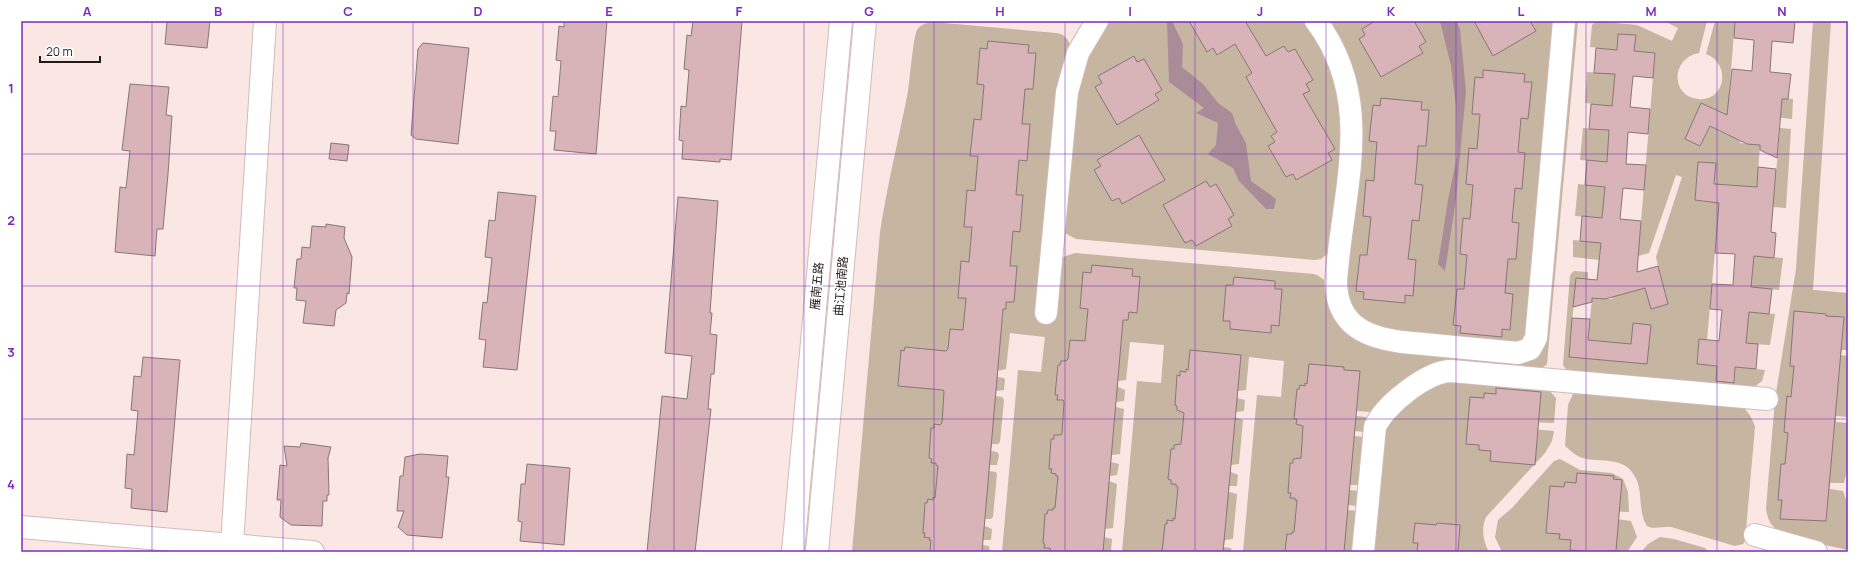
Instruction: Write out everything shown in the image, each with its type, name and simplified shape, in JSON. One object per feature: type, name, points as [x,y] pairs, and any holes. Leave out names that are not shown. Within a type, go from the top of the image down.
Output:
[{"type":"street","points":[[232,545],[265,21]]},
{"type":"street","name":"雁南五路","points":[[793,552],[841,21]]},
{"type":"street","name":"曲江池南路","points":[[817,552],[865,21]]},
{"type":"street","points":[[1046,313],[1067,92],[1078,53],[1096,21]]},
{"type":"street","points":[[1316,21],[1338,57],[1346,79],[1350,102],[1352,143],[1336,282],[1338,299],[1342,312],[1347,319],[1361,330],[1385,339],[1402,342],[1518,353],[1530,349],[1536,338],[1564,21]]},
{"type":"street","points":[[1363,552],[1373,434],[1378,418],[1389,406],[1426,378],[1438,372],[1459,372],[1767,399]]},
{"type":"street","points":[[21,527],[313,552]]},
{"type":"street","points":[[1755,535],[1816,552]]},
{"type":"shaded area","points":[[1106,21],[1306,21],[1323,43],[1344,114],[1331,251],[1321,259],[1315,260],[1076,239],[1065,233],[1061,227],[1077,79]]},
{"type":"shaded area","points":[[1167,21],[1172,21],[1183,44],[1182,67],[1203,84],[1218,103],[1232,113],[1236,125],[1246,143],[1251,181],[1276,199],[1274,209],[1266,209],[1239,181],[1233,168],[1208,154],[1216,145],[1218,123],[1196,113],[1204,108],[1169,82]]},
{"type":"shaded area","points":[[1325,21],[1557,21],[1526,344],[1411,336],[1362,323],[1345,297],[1359,147]]},
{"type":"shaded area","points":[[1440,21],[1457,21],[1460,30],[1466,91],[1456,199],[1445,271],[1438,264],[1448,200],[1457,156],[1456,106],[1451,66]]},
{"type":"shaded area","points":[[1571,21],[1578,21],[1547,364],[1540,370],[1448,363],[1371,412],[1356,411],[1356,416],[1366,417],[1368,420],[1364,432],[1355,431],[1354,436],[1364,437],[1359,485],[1350,485],[1349,490],[1359,491],[1357,506],[1348,505],[1348,510],[1358,511],[1355,552],[1243,552],[1257,395],[1281,397],[1284,361],[1249,357],[1246,390],[1238,391],[1237,398],[1245,400],[1244,411],[1236,412],[1235,417],[1243,420],[1239,464],[1231,465],[1231,472],[1238,475],[1237,486],[1229,486],[1229,492],[1237,494],[1233,539],[1225,540],[1224,547],[1231,548],[1232,552],[1122,552],[1137,381],[1161,383],[1164,345],[1130,342],[1126,380],[1118,381],[1118,387],[1125,390],[1124,401],[1116,402],[1116,407],[1124,409],[1120,454],[1112,455],[1111,462],[1119,464],[1117,475],[1110,476],[1109,481],[1117,484],[1113,528],[1105,529],[1104,537],[1112,539],[1111,551],[1002,552],[1018,370],[1041,372],[1045,337],[1010,333],[1006,369],[998,371],[998,377],[1004,378],[1005,380],[1004,390],[996,391],[996,396],[1002,397],[1004,400],[1000,442],[998,444],[992,444],[991,451],[997,452],[999,455],[997,465],[990,465],[989,471],[996,472],[997,474],[993,517],[991,519],[985,519],[985,526],[992,529],[991,540],[983,540],[983,545],[989,546],[990,552],[852,552],[880,232],[908,91],[914,41],[917,30],[920,26],[933,22],[1056,33],[1064,36],[1068,40],[1071,48],[1058,262],[1063,257],[1075,253],[1314,274],[1320,277],[1329,287],[1341,323],[1528,358]]},
{"type":"shaded area","points":[[1596,21],[1637,25],[1672,41],[1678,28],[1664,21],[1707,21],[1699,53],[1690,56],[1683,62],[1679,69],[1678,77],[1682,91],[1689,96],[1698,99],[1707,98],[1714,95],[1719,89],[1722,81],[1720,66],[1714,59],[1706,54],[1715,21],[1735,21],[1729,94],[1793,99],[1792,119],[1742,114],[1740,143],[1760,145],[1757,187],[1714,184],[1716,163],[1698,162],[1695,200],[1734,204],[1717,228],[1707,340],[1699,339],[1697,364],[1717,366],[1716,381],[1734,383],[1735,367],[1765,370],[1762,381],[1753,388],[1569,373],[1563,365],[1570,275],[1574,271],[1588,272],[1588,279],[1576,278],[1569,357],[1647,363],[1650,325],[1633,323],[1631,344],[1588,340],[1592,298],[1612,299],[1615,278],[1658,266],[1656,257],[1682,177],[1676,175],[1649,253],[1616,262],[1573,257],[1573,240],[1601,243],[1599,258],[1617,260],[1639,246],[1655,53],[1634,51],[1635,35],[1618,34],[1617,50],[1590,47],[1592,25]],"holes":[[[1701,103],[1737,120],[1729,136],[1710,126],[1700,146],[1685,139]],[[1658,266],[1668,304],[1651,309],[1645,288],[1620,277]]]},
{"type":"shaded area","points":[[1813,21],[1831,21],[1813,290],[1848,293],[1848,350],[1842,350],[1841,355],[1848,356],[1848,417],[1836,416],[1836,422],[1848,423],[1848,466],[1844,483],[1830,483],[1830,489],[1843,491],[1848,505],[1848,550],[1810,541],[1780,531],[1770,522],[1766,508],[1775,399],[1796,269]]},
{"type":"shaded area","points":[[1587,72],[1615,74],[1612,106],[1585,103]]},
{"type":"shaded area","points":[[1583,128],[1610,130],[1607,162],[1580,160]]},
{"type":"shaded area","points":[[1780,128],[1791,129],[1786,208],[1773,207]]},
{"type":"shaded area","points":[[1578,184],[1605,187],[1603,218],[1575,216]]},
{"type":"shaded area","points":[[1753,256],[1783,258],[1779,290],[1751,287]]},
{"type":"shaded area","points":[[1749,312],[1775,314],[1770,345],[1737,343]]},
{"type":"shaded area","points":[[1440,379],[1547,388],[1556,398],[1554,423],[1521,422],[1521,428],[1554,431],[1552,441],[1545,453],[1486,517],[1483,535],[1489,552],[1370,552],[1384,422]]},
{"type":"shaded area","points":[[1579,391],[1740,405],[1749,414],[1755,427],[1745,541],[1743,544],[1735,546],[1671,527],[1653,528],[1647,526],[1642,513],[1639,487],[1634,475],[1629,469],[1624,465],[1611,461],[1581,457],[1565,446],[1568,405],[1573,394]]},
{"type":"shaded area","points":[[1560,459],[1580,470],[1612,473],[1623,479],[1628,492],[1629,512],[1601,511],[1601,517],[1631,521],[1637,537],[1627,552],[1502,552],[1495,537],[1498,520],[1512,508],[1554,461]]},
{"type":"shaded area","points":[[1660,537],[1674,539],[1705,548],[1708,552],[1641,552],[1648,544]]},
{"type":"building","points":[[167,21],[210,21],[207,48],[165,44]]},
{"type":"building","points":[[564,21],[607,21],[596,154],[554,150],[556,131],[550,131],[553,96],[558,97],[561,61],[556,60],[559,26],[564,27]]},
{"type":"building","points":[[693,21],[742,21],[731,160],[720,159],[720,162],[682,159],[683,141],[679,140],[681,106],[686,107],[689,70],[684,69],[687,35],[691,36]]},
{"type":"building","points":[[1189,21],[1245,21],[1266,56],[1284,46],[1288,52],[1295,49],[1313,80],[1306,84],[1310,91],[1303,94],[1335,149],[1328,153],[1332,160],[1296,180],[1293,174],[1286,177],[1268,146],[1275,142],[1271,136],[1277,132],[1246,77],[1252,73],[1235,44],[1217,55],[1213,48],[1207,52]]},
{"type":"building","points":[[1375,21],[1414,21],[1426,42],[1419,46],[1423,53],[1381,77],[1359,39],[1365,35],[1362,29]]},
{"type":"building","points":[[1474,21],[1530,21],[1536,31],[1493,56]]},
{"type":"building","points":[[1735,21],[1795,21],[1793,43],[1772,41],[1770,72],[1791,74],[1788,99],[1782,99],[1777,158],[1760,150],[1760,145],[1747,144],[1710,126],[1700,146],[1685,139],[1701,103],[1727,115],[1732,69],[1752,71],[1754,40],[1734,38]]},
{"type":"building","points":[[1618,34],[1636,35],[1634,51],[1655,53],[1653,78],[1633,76],[1630,107],[1650,109],[1648,134],[1628,132],[1626,164],[1646,165],[1644,190],[1623,188],[1620,219],[1641,221],[1637,272],[1658,266],[1668,304],[1651,309],[1645,288],[1605,299],[1592,298],[1592,302],[1573,307],[1576,278],[1597,280],[1601,243],[1580,241],[1582,216],[1602,218],[1605,187],[1585,185],[1587,160],[1607,162],[1609,130],[1589,129],[1591,104],[1612,106],[1615,74],[1594,73],[1596,48],[1617,50]]},
{"type":"building","points":[[988,41],[1029,45],[1028,53],[1036,53],[1033,89],[1025,89],[1022,124],[1030,124],[1027,161],[1019,160],[1016,195],[1023,195],[1020,232],[1013,231],[1010,266],[1017,266],[1014,302],[1006,302],[1006,309],[1003,309],[982,552],[930,552],[931,540],[929,540],[930,538],[924,537],[925,533],[923,533],[925,503],[927,503],[928,499],[933,500],[933,497],[935,498],[938,466],[936,463],[931,463],[932,459],[929,458],[931,428],[934,428],[934,424],[940,425],[942,423],[944,392],[943,390],[898,386],[901,350],[904,351],[905,347],[946,351],[948,349],[950,329],[963,330],[966,298],[958,298],[961,261],[969,262],[972,227],[964,227],[967,190],[975,191],[978,156],[970,156],[974,119],[981,120],[984,85],[977,84],[980,48],[987,49]]},
{"type":"building","points":[[423,43],[469,48],[458,144],[416,139],[411,135],[418,49]]},
{"type":"building","points":[[1134,56],[1137,62],[1144,59],[1162,90],[1155,94],[1159,100],[1117,125],[1095,87],[1102,83],[1098,76]]},
{"type":"building","points":[[1483,70],[1525,74],[1524,82],[1532,82],[1528,119],[1521,118],[1518,152],[1525,153],[1522,189],[1515,188],[1512,222],[1519,223],[1516,259],[1508,259],[1505,293],[1513,294],[1510,330],[1502,329],[1502,337],[1460,333],[1461,326],[1453,325],[1457,289],[1464,289],[1467,255],[1460,254],[1463,218],[1470,219],[1473,185],[1466,184],[1469,148],[1477,149],[1480,114],[1472,114],[1475,77],[1483,78]]},
{"type":"building","points":[[130,84],[169,87],[166,115],[172,116],[168,174],[163,229],[157,229],[155,256],[115,252],[120,187],[126,188],[130,151],[122,150]]},
{"type":"building","points":[[1381,98],[1422,102],[1421,110],[1429,110],[1426,146],[1418,146],[1415,184],[1423,185],[1419,221],[1412,220],[1408,259],[1416,260],[1413,296],[1405,295],[1405,303],[1363,299],[1364,292],[1356,291],[1360,255],[1367,255],[1371,217],[1363,216],[1366,180],[1374,181],[1377,142],[1369,141],[1373,105],[1380,106]]},
{"type":"building","points":[[1139,135],[1165,180],[1122,204],[1119,198],[1112,201],[1094,170],[1101,166],[1097,160]]},
{"type":"building","points":[[331,143],[349,145],[347,161],[329,159]]},
{"type":"building","points":[[1698,162],[1716,163],[1714,184],[1757,187],[1758,167],[1776,169],[1771,232],[1776,233],[1774,258],[1754,256],[1751,287],[1772,289],[1769,314],[1749,312],[1746,343],[1758,344],[1756,369],[1735,367],[1734,383],[1716,381],[1717,366],[1697,364],[1699,339],[1719,341],[1722,310],[1710,309],[1712,284],[1733,285],[1735,254],[1715,253],[1719,203],[1695,200]]},
{"type":"building","points":[[1206,181],[1210,187],[1216,184],[1234,215],[1228,219],[1232,226],[1196,246],[1192,240],[1185,243],[1163,205]]},
{"type":"building","points":[[498,192],[536,196],[517,370],[483,367],[486,340],[479,339],[483,302],[487,303],[492,258],[485,257],[489,220],[495,221]]},
{"type":"building","points":[[678,197],[718,201],[710,313],[712,313],[710,334],[717,335],[714,374],[711,374],[708,409],[711,409],[695,552],[647,552],[662,396],[687,399],[692,356],[665,353]]},
{"type":"building","points":[[326,224],[345,227],[344,238],[352,257],[349,294],[347,293],[346,303],[336,310],[334,326],[303,323],[306,301],[296,300],[297,288],[294,288],[297,259],[301,259],[302,247],[310,248],[312,226],[326,227]]},
{"type":"building","points":[[1092,265],[1133,269],[1132,276],[1140,277],[1137,313],[1129,312],[1128,320],[1123,320],[1103,552],[1051,552],[1050,548],[1044,548],[1045,544],[1043,543],[1045,514],[1047,514],[1048,510],[1053,510],[1053,508],[1055,508],[1058,476],[1051,473],[1052,469],[1049,469],[1051,439],[1054,439],[1054,435],[1062,434],[1064,402],[1063,400],[1057,400],[1058,395],[1055,395],[1058,365],[1060,365],[1061,361],[1066,361],[1068,359],[1070,340],[1085,341],[1088,309],[1080,308],[1083,272],[1091,273]]},
{"type":"building","points":[[1234,277],[1275,281],[1275,289],[1282,289],[1279,326],[1271,325],[1271,333],[1230,329],[1230,321],[1223,321],[1226,285],[1233,285]]},
{"type":"building","points":[[1794,311],[1844,317],[1826,521],[1780,519],[1782,500],[1778,500],[1781,464],[1785,464],[1788,433],[1784,432],[1787,396],[1791,397],[1794,366],[1790,366]]},
{"type":"building","points":[[1572,318],[1590,319],[1588,340],[1631,344],[1633,323],[1651,325],[1647,364],[1569,357]]},
{"type":"building","points":[[1190,350],[1241,355],[1223,552],[1162,552],[1165,524],[1167,524],[1167,520],[1173,521],[1173,518],[1175,519],[1178,487],[1176,484],[1171,484],[1171,480],[1168,479],[1171,449],[1174,449],[1174,445],[1181,444],[1184,413],[1177,410],[1177,406],[1175,405],[1177,375],[1180,376],[1180,371],[1186,372],[1186,369],[1188,370]]},
{"type":"building","points":[[143,357],[180,360],[167,512],[131,508],[132,489],[125,488],[127,454],[134,455],[138,411],[131,410],[134,376],[141,377]]},
{"type":"building","points":[[1309,364],[1344,367],[1344,370],[1360,371],[1344,552],[1285,552],[1287,534],[1292,534],[1292,532],[1294,532],[1297,500],[1295,500],[1295,498],[1290,498],[1291,493],[1288,493],[1290,463],[1293,463],[1293,459],[1301,458],[1303,426],[1296,424],[1297,419],[1294,419],[1297,389],[1299,389],[1300,385],[1305,386],[1305,383],[1307,384]]},
{"type":"building","points":[[1496,388],[1541,392],[1535,465],[1490,461],[1491,451],[1479,450],[1479,445],[1466,444],[1470,397],[1484,398],[1484,393],[1496,394]]},
{"type":"building","points":[[301,443],[331,447],[328,458],[329,495],[327,495],[327,501],[323,501],[322,526],[291,525],[280,517],[281,500],[277,500],[280,465],[287,466],[284,446],[300,447]]},
{"type":"building","points":[[420,454],[448,456],[446,477],[449,477],[442,538],[407,535],[398,527],[404,511],[397,511],[400,476],[403,476],[405,457]]},
{"type":"building","points":[[527,464],[570,468],[564,545],[520,541],[522,522],[518,521],[521,484],[525,484]]},
{"type":"building","points":[[1577,473],[1614,476],[1613,479],[1622,480],[1616,551],[1591,552],[1570,550],[1571,540],[1559,539],[1560,534],[1546,533],[1550,486],[1564,487],[1565,482],[1576,483]]},
{"type":"building","points":[[1415,523],[1460,525],[1458,552],[1417,552],[1418,543],[1413,543]]}]
